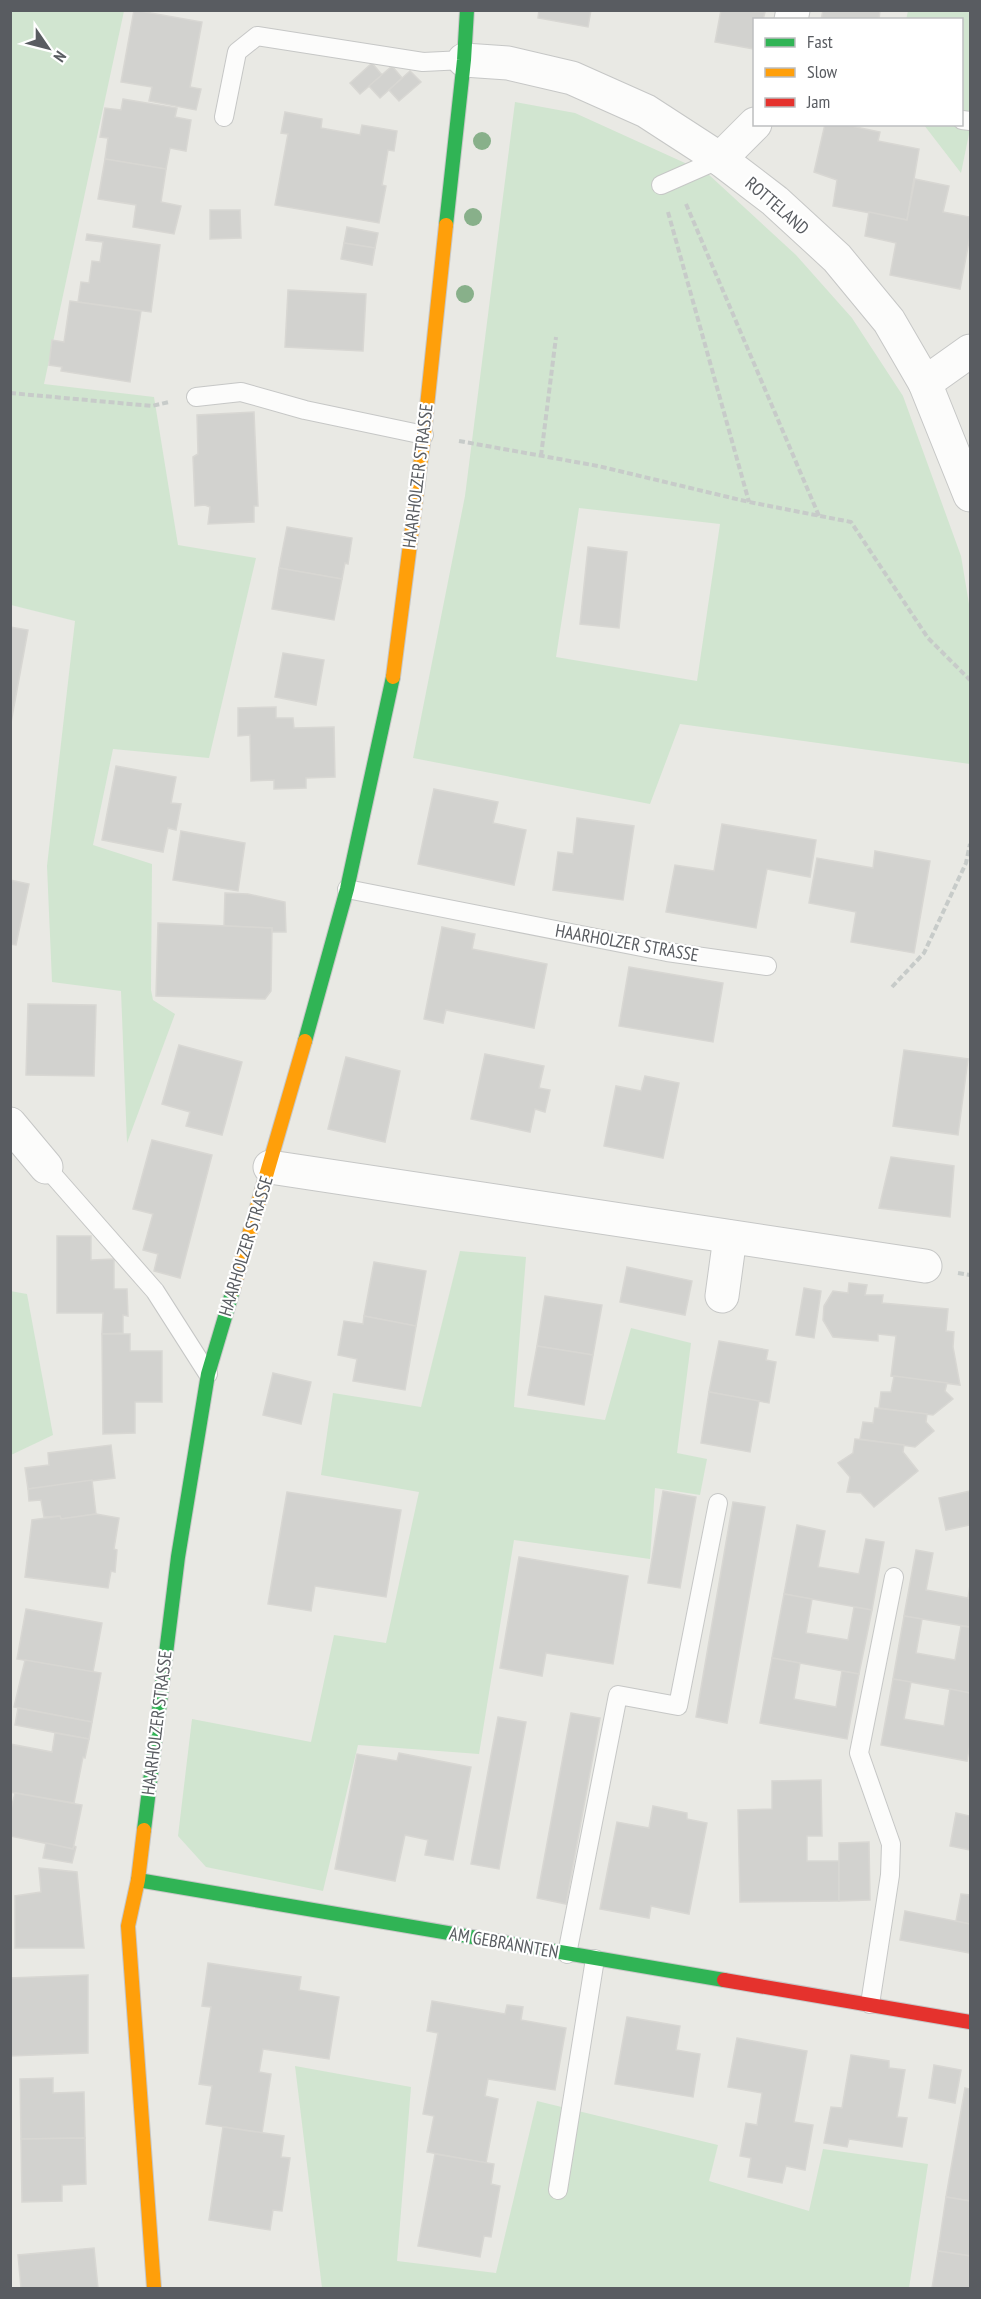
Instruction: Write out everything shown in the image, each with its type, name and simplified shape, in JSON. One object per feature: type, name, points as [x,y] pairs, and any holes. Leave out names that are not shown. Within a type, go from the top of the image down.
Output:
[{"type":"street","name":"HAARHOLZER STRASSE","points":[[154,2289],[128,1926],[138,1880],[178,1557],[208,1374],[270,1167],[347,889],[395,666],[424,435],[464,60],[466,10]]},
{"type":"street","name":"ROTTELAND","points":[[464,60],[508,63],[572,78],[646,111],[720,159],[775,201],[837,258],[889,321],[925,383],[970,495]]},
{"type":"street","points":[[720,159],[753,126]]},
{"type":"street","points":[[925,383],[970,351]]},
{"type":"street","points":[[10,1124],[46,1167]]},
{"type":"street","name":"HAARHOLZER STRASSE","points":[[270,1167],[925,1266]]},
{"type":"street","points":[[722,1296],[730,1237]]},
{"type":"street","name":"AM GEBRANNTEN","points":[[138,1880],[970,2022]]},
{"type":"lane","points":[[224,117],[237,52],[257,36],[423,62],[464,60]]},
{"type":"lane","points":[[661,185],[720,159]]},
{"type":"lane","points":[[196,397],[241,392],[305,410],[424,435]]},
{"type":"lane","name":"HAARHOLZER STRASSE","points":[[347,889],[667,952],[767,966]]},
{"type":"lane","points":[[46,1167],[155,1291],[208,1374]]},
{"type":"lane","points":[[567,1954],[618,1695],[678,1706],[718,1503]]},
{"type":"lane","points":[[870,2004],[890,1875],[891,1844],[859,1753],[894,1577]]},
{"type":"lane","points":[[558,2190],[595,1959]]},
{"type":"path","points":[[661,185],[749,502]]},
{"type":"path","points":[[684,200],[819,516]]},
{"type":"path","points":[[541,456],[556,337]]},
{"type":"path","points":[[10,393],[152,406],[196,397]]},
{"type":"path","points":[[424,435],[598,466],[749,502],[851,522],[928,638],[970,680]]},
{"type":"path","points":[[892,987],[924,953],[966,863],[970,844]]},
{"type":"green space","points":[[11,11],[124,11],[44,384],[154,397],[178,545],[256,558],[209,758],[113,749],[93,845],[152,864],[151,990],[153,1000],[175,1014],[127,1143],[121,991],[52,982],[47,866],[75,621],[11,605]]},
{"type":"green space","points":[[908,11],[970,11],[970,129],[961,173],[925,126],[963,126],[963,18],[906,18]]},
{"type":"green space","points":[[515,102],[575,113],[707,173],[796,255],[852,318],[903,396],[961,556],[970,610],[970,764],[680,724],[650,804],[413,758],[465,496]],"holes":[[[579,508],[720,524],[697,681],[556,657]]]},
{"type":"green space","points":[[460,1251],[526,1257],[514,1407],[605,1420],[631,1328],[691,1343],[677,1453],[707,1459],[700,1495],[655,1488],[650,1559],[514,1540],[479,1754],[358,1745],[323,1891],[206,1867],[178,1836],[192,1719],[311,1742],[334,1635],[386,1643],[419,1492],[321,1475],[333,1393],[421,1407]]},
{"type":"green space","points":[[10,1291],[27,1294],[53,1435],[11,1455]]},
{"type":"green space","points":[[295,2066],[411,2087],[397,2261],[496,2273],[537,2101],[718,2145],[709,2181],[809,2211],[823,2149],[928,2164],[909,2288],[322,2288]]},
{"type":"building","points":[[134,10],[202,22],[190,87],[201,89],[196,110],[149,101],[152,87],[121,82]]},
{"type":"building","points":[[539,10],[591,10],[588,27],[538,18]]},
{"type":"building","points":[[721,10],[765,12],[764,18],[753,18],[753,49],[715,42]]},
{"type":"building","points":[[823,10],[880,10],[879,18],[821,18]]},
{"type":"building","points":[[372,63],[382,75],[360,94],[350,83]]},
{"type":"building","points":[[392,66],[402,78],[380,98],[369,86]]},
{"type":"building","points":[[410,71],[421,82],[399,101],[389,90]]},
{"type":"building","points":[[123,99],[177,108],[175,117],[191,120],[186,151],[170,148],[166,169],[105,159],[108,138],[100,137],[105,108],[121,110]]},
{"type":"building","points":[[285,112],[322,119],[321,128],[360,135],[362,125],[397,131],[394,151],[388,150],[382,185],[386,186],[379,223],[275,205],[288,134],[281,133]]},
{"type":"building","points":[[825,126],[852,126],[880,132],[878,141],[919,149],[907,220],[833,206],[837,180],[814,172]]},
{"type":"building","points":[[105,159],[166,169],[161,202],[181,206],[174,234],[133,227],[136,205],[98,199]]},
{"type":"building","points":[[915,179],[949,186],[943,212],[970,217],[970,236],[960,289],[890,275],[896,243],[865,236],[869,212],[907,220]]},
{"type":"building","points":[[210,210],[240,210],[241,238],[210,239]]},
{"type":"building","points":[[347,227],[378,233],[375,248],[344,243]]},
{"type":"building","points":[[87,234],[160,245],[151,312],[78,302],[81,282],[89,283],[92,261],[100,262],[103,242],[86,240]]},
{"type":"building","points":[[344,243],[375,248],[372,265],[341,259]]},
{"type":"building","points":[[288,290],[366,294],[363,351],[285,347]]},
{"type":"building","points":[[70,301],[141,311],[130,382],[61,371],[62,367],[49,365],[52,340],[64,342]]},
{"type":"building","points":[[254,412],[258,506],[254,506],[254,522],[208,524],[210,507],[195,506],[193,457],[198,454],[197,415]]},
{"type":"building","points":[[287,527],[352,538],[348,564],[345,563],[342,579],[279,568]]},
{"type":"building","points":[[588,547],[627,552],[619,628],[580,624]]},
{"type":"building","points":[[279,568],[342,579],[334,620],[272,609]]},
{"type":"building","points":[[10,627],[28,630],[10,728]]},
{"type":"building","points":[[283,653],[324,660],[316,705],[275,697]]},
{"type":"building","points":[[276,707],[276,718],[293,718],[294,728],[334,727],[335,777],[306,778],[306,788],[274,789],[274,780],[251,781],[250,735],[238,736],[238,708]]},
{"type":"building","points":[[116,766],[176,777],[171,803],[181,804],[176,830],[168,828],[163,852],[102,840]]},
{"type":"building","points":[[434,789],[498,802],[493,823],[526,830],[514,885],[418,864]]},
{"type":"building","points":[[577,818],[634,826],[623,900],[553,890],[558,852],[573,854]]},
{"type":"building","points":[[722,824],[816,840],[810,877],[767,869],[756,928],[666,912],[675,865],[714,871]]},
{"type":"building","points":[[181,831],[245,843],[238,891],[173,880]]},
{"type":"building","points":[[875,851],[930,861],[914,953],[851,942],[856,912],[809,903],[817,858],[873,868]]},
{"type":"building","points":[[10,880],[29,884],[16,945],[10,944]]},
{"type":"building","points":[[225,893],[248,894],[285,902],[286,932],[272,932],[272,928],[224,926]]},
{"type":"building","points":[[158,923],[272,928],[271,991],[265,999],[156,996]]},
{"type":"building","points":[[442,927],[475,934],[472,949],[547,964],[534,1028],[446,1010],[443,1023],[424,1019]]},
{"type":"building","points":[[629,967],[723,983],[713,1042],[619,1026]]},
{"type":"building","points":[[28,1004],[96,1005],[94,1076],[26,1075]]},
{"type":"building","points":[[179,1045],[242,1062],[222,1135],[186,1126],[190,1112],[162,1104]]},
{"type":"building","points":[[904,1050],[968,1059],[958,1135],[893,1126]]},
{"type":"building","points":[[485,1054],[544,1066],[539,1088],[550,1090],[545,1112],[535,1109],[530,1132],[471,1119]]},
{"type":"building","points":[[346,1057],[400,1071],[385,1142],[328,1129]]},
{"type":"building","points":[[645,1076],[679,1083],[663,1158],[604,1146],[616,1086],[641,1091]]},
{"type":"building","points":[[152,1140],[212,1155],[180,1278],[154,1271],[158,1254],[143,1250],[153,1214],[133,1209]]},
{"type":"building","points":[[891,1157],[954,1166],[950,1217],[879,1208]]},
{"type":"building","points":[[57,1236],[91,1236],[91,1260],[114,1259],[114,1289],[127,1289],[128,1316],[123,1315],[123,1333],[102,1334],[103,1313],[57,1313]]},
{"type":"building","points":[[374,1262],[426,1271],[416,1326],[364,1316]]},
{"type":"building","points":[[627,1267],[692,1281],[685,1315],[620,1302]]},
{"type":"building","points":[[849,1283],[867,1285],[865,1295],[883,1295],[882,1303],[948,1309],[946,1331],[954,1332],[953,1347],[960,1385],[891,1376],[896,1336],[878,1334],[878,1341],[833,1337],[823,1320],[824,1306],[833,1291],[848,1293]]},
{"type":"building","points":[[804,1288],[821,1291],[814,1338],[796,1335]]},
{"type":"building","points":[[545,1296],[602,1305],[593,1355],[537,1346]]},
{"type":"building","points":[[364,1316],[416,1326],[405,1390],[353,1381],[357,1359],[338,1355],[344,1321],[363,1324]]},
{"type":"building","points":[[102,1334],[130,1334],[130,1351],[162,1351],[162,1402],[135,1402],[135,1433],[103,1434]]},
{"type":"building","points":[[719,1341],[768,1350],[766,1360],[776,1362],[769,1403],[709,1392]]},
{"type":"building","points":[[537,1346],[593,1355],[584,1405],[528,1395]]},
{"type":"building","points":[[273,1373],[311,1382],[301,1424],[263,1415]]},
{"type":"building","points":[[894,1376],[947,1383],[945,1391],[953,1399],[933,1415],[879,1408],[881,1392],[891,1392]]},
{"type":"building","points":[[709,1392],[759,1401],[750,1452],[701,1443]]},
{"type":"building","points":[[875,1408],[927,1414],[926,1422],[934,1431],[915,1447],[860,1439],[863,1422],[873,1423]]},
{"type":"building","points":[[855,1439],[904,1445],[903,1452],[918,1471],[874,1507],[861,1493],[847,1492],[850,1477],[838,1463],[853,1453]]},
{"type":"building","points":[[111,1445],[115,1478],[28,1489],[25,1468],[49,1465],[48,1453]]},
{"type":"building","points":[[92,1480],[96,1514],[61,1519],[60,1516],[44,1517],[41,1500],[29,1501],[28,1489]]},
{"type":"building","points":[[663,1491],[696,1497],[680,1588],[648,1583]]},
{"type":"building","points":[[970,1491],[970,1525],[946,1530],[939,1498]]},
{"type":"building","points":[[287,1492],[401,1510],[386,1597],[315,1586],[311,1611],[268,1604]]},
{"type":"building","points":[[733,1502],[765,1507],[727,1723],[696,1717]]},
{"type":"building","points":[[96,1514],[119,1518],[114,1549],[117,1550],[115,1572],[111,1571],[108,1588],[25,1577],[32,1520]]},
{"type":"building","points":[[797,1525],[825,1531],[818,1567],[859,1574],[866,1539],[884,1542],[872,1610],[784,1594]]},
{"type":"building","points":[[916,1550],[933,1553],[926,1590],[968,1598],[970,1585],[970,1627],[904,1616]]},
{"type":"building","points":[[519,1557],[628,1576],[613,1664],[546,1653],[542,1676],[500,1668]]},
{"type":"building","points":[[784,1594],[812,1599],[806,1633],[848,1640],[854,1607],[872,1610],[859,1674],[772,1658]]},
{"type":"building","points":[[26,1609],[102,1623],[93,1672],[17,1659]]},
{"type":"building","points":[[904,1616],[922,1619],[916,1653],[955,1660],[961,1626],[970,1627],[970,1693],[893,1679]]},
{"type":"building","points":[[772,1658],[800,1663],[794,1699],[836,1707],[842,1671],[859,1674],[847,1739],[760,1723]]},
{"type":"building","points":[[25,1660],[101,1673],[92,1722],[14,1707]]},
{"type":"building","points":[[893,1679],[911,1682],[904,1719],[944,1726],[950,1689],[970,1693],[970,1743],[967,1761],[881,1745]]},
{"type":"building","points":[[18,1708],[92,1722],[89,1739],[15,1725]]},
{"type":"building","points":[[571,1713],[600,1718],[566,1904],[537,1898]]},
{"type":"building","points":[[498,1717],[526,1722],[499,1869],[471,1864]]},
{"type":"building","points":[[55,1733],[89,1739],[74,1803],[10,1792],[10,1744],[52,1752]]},
{"type":"building","points":[[399,1753],[471,1767],[453,1860],[425,1855],[428,1840],[405,1835],[395,1881],[335,1869],[357,1754],[397,1761]]},
{"type":"building","points":[[821,1780],[822,1836],[807,1836],[807,1861],[839,1861],[839,1901],[740,1902],[738,1810],[772,1809],[772,1781]]},
{"type":"building","points":[[15,1793],[82,1805],[73,1849],[10,1836],[10,1813]]},
{"type":"building","points":[[653,1806],[687,1813],[687,1819],[707,1823],[689,1914],[651,1906],[649,1918],[600,1909],[617,1822],[649,1828]]},
{"type":"building","points":[[956,1813],[970,1816],[970,1850],[950,1846]]},
{"type":"building","points":[[869,1842],[870,1900],[839,1901],[839,1843]]},
{"type":"building","points":[[46,1843],[73,1849],[74,1846],[76,1847],[72,1863],[43,1858]]},
{"type":"building","points":[[39,1868],[77,1872],[84,1948],[15,1948],[15,1896],[41,1892]]},
{"type":"building","points":[[961,1894],[970,1895],[970,1924],[956,1921]]},
{"type":"building","points":[[905,1911],[970,1924],[970,1953],[900,1940]]},
{"type":"building","points":[[208,1963],[301,1977],[299,1990],[339,1997],[329,2059],[263,2049],[259,2072],[271,2074],[262,2133],[206,2124],[212,2086],[199,2084],[211,2007],[202,2006]]},
{"type":"building","points":[[88,1975],[88,2053],[10,2056],[10,1978]]},
{"type":"building","points":[[432,2001],[505,2014],[507,2005],[523,2007],[521,2020],[566,2028],[555,2090],[488,2079],[485,2096],[498,2099],[486,2163],[427,2152],[434,2116],[423,2114],[438,2033],[427,2031]]},
{"type":"building","points":[[627,2017],[680,2026],[676,2050],[700,2054],[693,2097],[615,2084]]},
{"type":"building","points":[[737,2038],[807,2051],[794,2122],[813,2125],[805,2170],[786,2166],[782,2183],[748,2177],[751,2158],[740,2156],[746,2123],[757,2125],[762,2093],[728,2087]]},
{"type":"building","points":[[851,2055],[889,2061],[889,2068],[905,2070],[897,2117],[907,2118],[902,2147],[849,2139],[847,2147],[824,2143],[831,2107],[842,2108]]},
{"type":"building","points":[[934,2065],[961,2070],[955,2103],[929,2098]]},
{"type":"building","points":[[53,2078],[53,2093],[84,2092],[85,2138],[21,2139],[20,2079]]},
{"type":"building","points":[[965,2088],[970,2089],[970,2201],[946,2197]]},
{"type":"building","points":[[223,2127],[284,2136],[281,2157],[290,2158],[282,2211],[273,2210],[270,2230],[209,2220]]},
{"type":"building","points":[[85,2138],[86,2184],[62,2185],[62,2201],[22,2202],[21,2139]]},
{"type":"building","points":[[435,2154],[494,2164],[491,2184],[500,2186],[491,2237],[484,2236],[480,2257],[418,2246]]},
{"type":"building","points":[[946,2197],[970,2201],[970,2256],[938,2251]]},
{"type":"building","points":[[94,2248],[98,2288],[21,2288],[18,2255]]},
{"type":"building","points":[[938,2251],[970,2256],[970,2288],[932,2288]]},
{"type":"traffic: fast","points":[[446,225],[464,60],[467,10]]},
{"type":"traffic: fast","points":[[305,1041],[347,889],[393,677]]},
{"type":"traffic: fast","points":[[144,1830],[178,1557],[208,1374],[233,1290]]},
{"type":"traffic: fast","points":[[138,1880],[724,1980]]},
{"type":"traffic: slow","points":[[393,677],[424,435],[446,225]]},
{"type":"traffic: slow","points":[[233,1290],[305,1041]]},
{"type":"traffic: slow","points":[[144,1830],[138,1880],[128,1926],[154,2288]]},
{"type":"traffic: jam","points":[[724,1980],[970,2022]]}]
